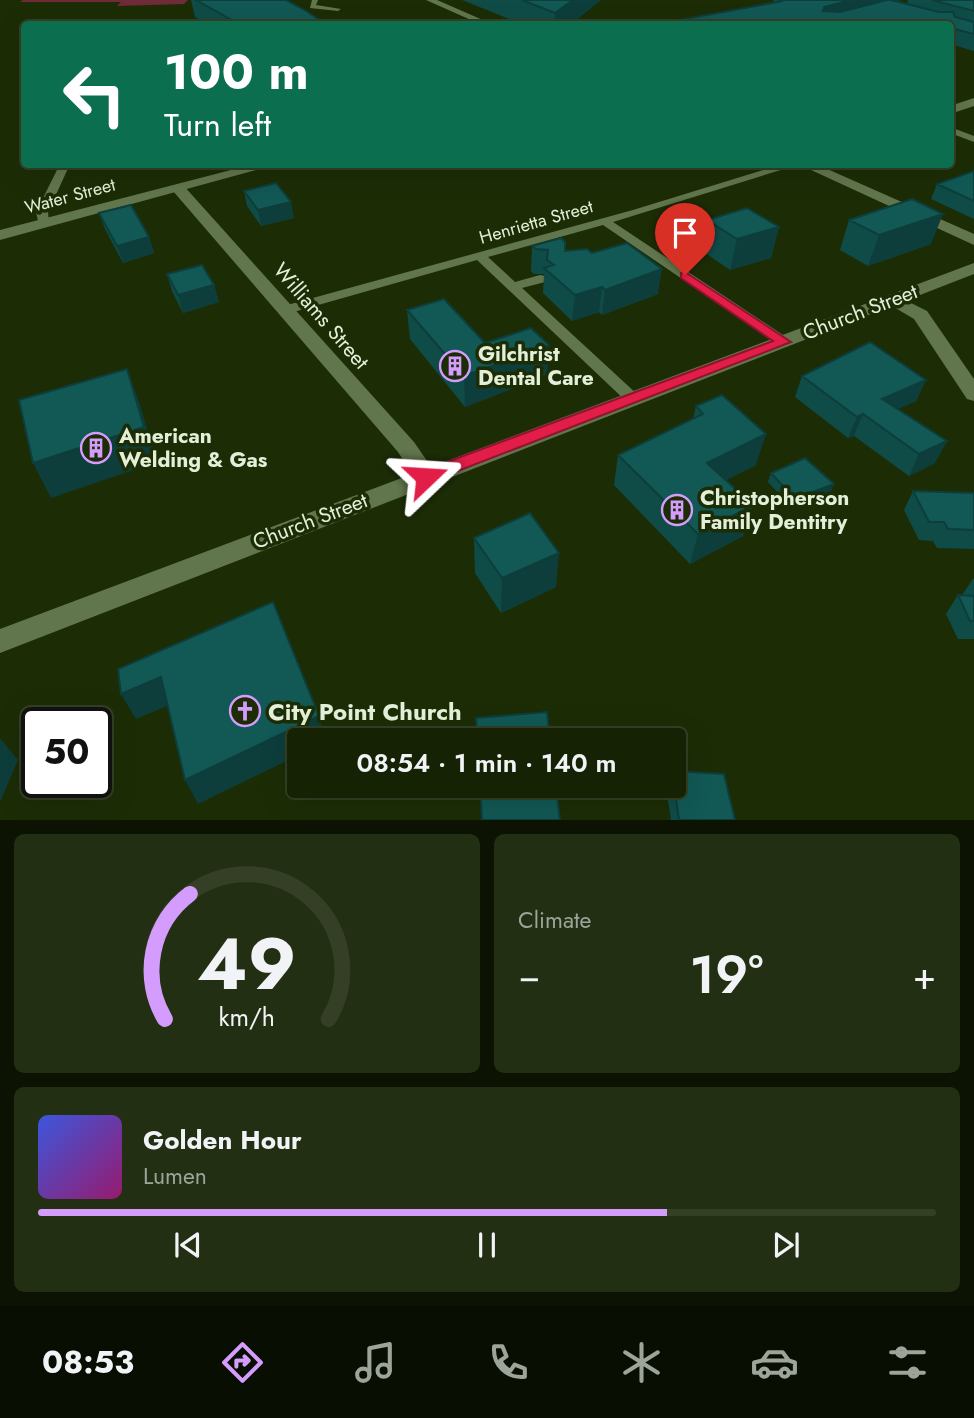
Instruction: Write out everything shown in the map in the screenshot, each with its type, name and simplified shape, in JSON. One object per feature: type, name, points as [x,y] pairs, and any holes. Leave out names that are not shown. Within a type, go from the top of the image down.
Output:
[{"type":"street","points":[[432,1],[480,21]]},
{"type":"street","points":[[954,109],[974,102]]},
{"type":"street","name":"Water Street","points":[[0,235],[256,168]]},
{"type":"street","points":[[813,168],[974,240]]},
{"type":"street","name":"Williams Street","points":[[178,188],[406,447],[426,477]]},
{"type":"street","name":"Church Street","points":[[0,641],[974,268]]},
{"type":"street","points":[[893,299],[920,315],[974,394]]},
{"type":"lane","points":[[315,0],[312,7],[338,9]]},
{"type":"lane","points":[[432,1],[448,0]]},
{"type":"lane","points":[[954,132],[974,139]]},
{"type":"lane","points":[[43,223],[42,212],[63,168]]},
{"type":"lane","name":"Henrietta Street","points":[[285,310],[604,221],[782,168]]},
{"type":"lane","points":[[604,221],[639,251],[784,342]]},
{"type":"lane","points":[[478,256],[633,399]]},
{"type":"lane","points":[[512,287],[540,279]]},
{"type":"shaded area","points":[[188,0],[184,4],[117,6],[121,2],[20,2]]},
{"type":"building","points":[[196,0],[286,0],[321,21],[234,21]]},
{"type":"building","points":[[522,0],[573,0],[555,13]]},
{"type":"building","points":[[778,0],[851,0],[824,7],[823,11],[840,12],[891,0],[939,12],[953,12],[955,17],[974,22],[974,34],[954,29],[954,21],[674,21],[783,1]]},
{"type":"building","points":[[932,0],[974,0],[974,11]]},
{"type":"building","points":[[974,171],[974,201],[937,184]]},
{"type":"building","points":[[276,183],[291,202],[258,210],[244,191]]},
{"type":"building","points":[[912,199],[943,214],[879,235],[849,220]]},
{"type":"building","points":[[131,205],[149,237],[117,246],[99,213]]},
{"type":"building","points":[[747,208],[779,227],[737,239],[707,220]]},
{"type":"building","points":[[561,238],[565,242],[565,251],[587,249],[592,253],[627,243],[662,269],[605,290],[602,287],[575,295],[544,268],[554,265],[547,260],[548,250],[532,246]]},
{"type":"building","points":[[202,265],[214,285],[178,295],[167,274]]},
{"type":"building","points":[[444,299],[485,343],[531,328],[549,345],[464,376],[407,310]]},
{"type":"building","points":[[870,342],[926,380],[882,399],[947,441],[919,454],[863,414],[857,417],[802,376]]},
{"type":"building","points":[[127,369],[144,427],[33,463],[19,400]]},
{"type":"building","points":[[722,395],[766,434],[707,463],[753,505],[698,534],[618,455],[703,414],[696,406]]},
{"type":"building","points":[[805,458],[834,484],[795,499],[771,473]]},
{"type":"building","points":[[913,491],[974,493],[974,530],[948,529],[944,522],[929,522]]},
{"type":"building","points":[[530,513],[559,553],[502,578],[474,538]]},
{"type":"building","points":[[958,595],[974,596],[974,621],[970,621]]},
{"type":"building","name":"City Point Church","points":[[273,602],[319,716],[294,728],[287,728],[287,731],[185,780],[161,677],[121,694],[118,669]]},
{"type":"building","points":[[547,712],[549,728],[476,728],[476,718]]},
{"type":"building","points":[[686,772],[724,774],[735,820],[679,820],[676,798],[686,798]]},
{"type":"building","points":[[481,798],[557,798],[560,820],[482,820]]},
{"type":"place","name":"Gilchrist Dental Care","points":[[455,366]]},
{"type":"place","name":"American Welding & Gas","points":[[96,448]]},
{"type":"place","name":"Christopherson Family Dentitry","points":[[677,510]]},
{"type":"place","name":"City Point Church","points":[[245,711]]},
{"type":"route","points":[[426,477],[784,342],[685,275]]}]
